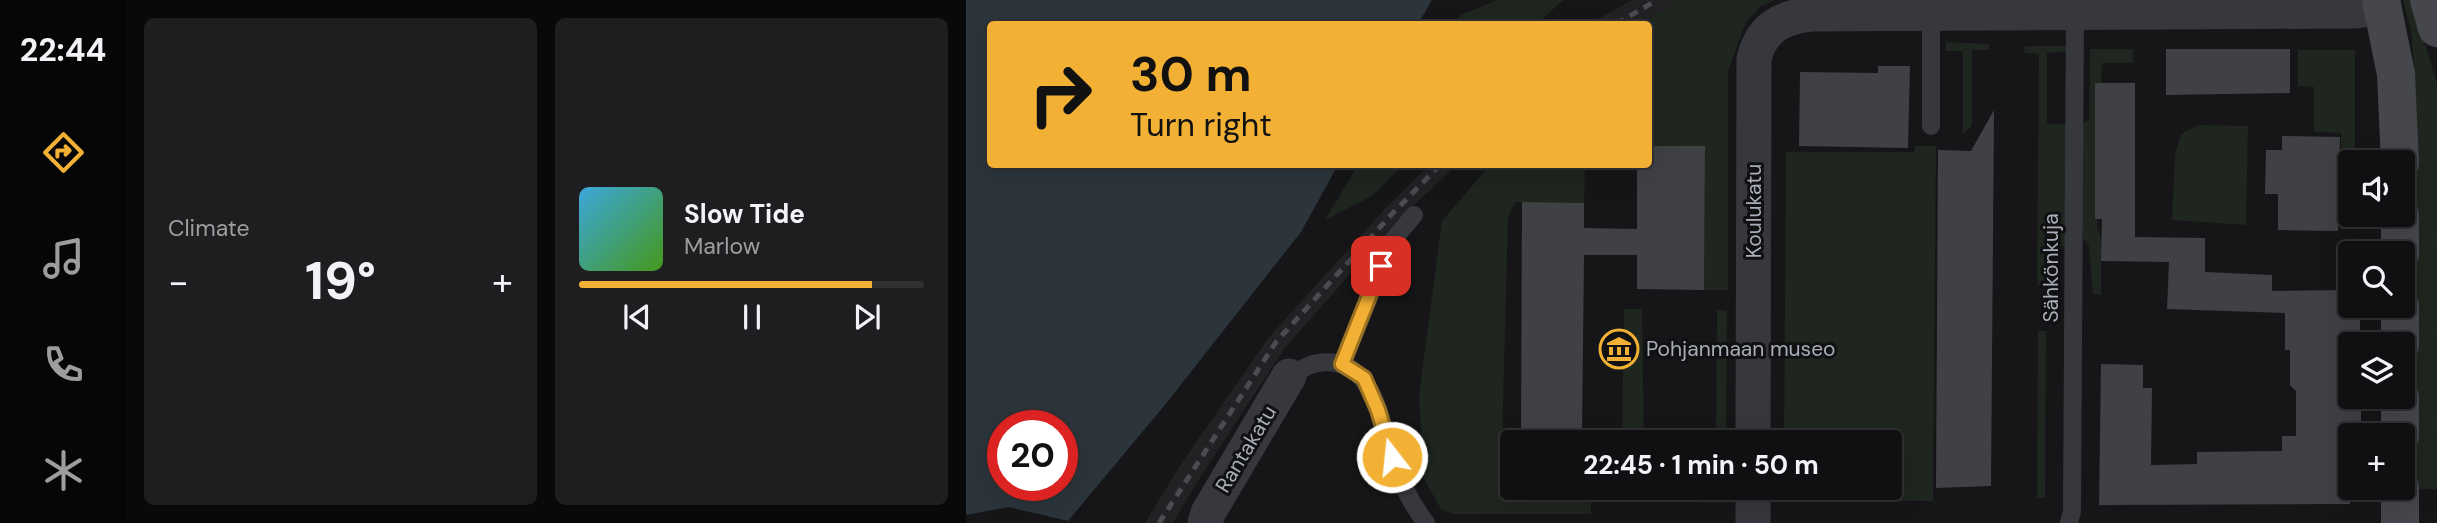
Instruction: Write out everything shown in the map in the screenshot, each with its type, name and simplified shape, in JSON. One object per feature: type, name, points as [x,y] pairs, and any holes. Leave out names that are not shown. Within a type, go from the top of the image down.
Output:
[{"type":"main road","points":[[2429,0],[2437,29]]},
{"type":"main road","points":[[2382,3],[2396,74],[2399,150]]},
{"type":"main road","points":[[2400,500],[2400,523]]},
{"type":"street","name":"Koulukatu","points":[[1753,430],[1754,59],[1757,47],[1775,25],[1790,16],[1811,14],[2356,11],[2382,3]]},
{"type":"street","name":"Rantakatu","points":[[1205,523],[1208,513],[1289,376]]},
{"type":"street","points":[[1753,500],[1753,523]]},
{"type":"lane","name":"Sähkönkuja","points":[[2069,523],[2072,511],[2075,12]]},
{"type":"lane","points":[[1931,13],[1931,126]]},
{"type":"lane","points":[[1342,364],[1392,241],[1414,215]]},
{"type":"lane","points":[[1289,376],[1316,363],[1342,364],[1364,378],[1378,410],[1408,499],[1426,523]]},
{"type":"shaded area","points":[[966,0],[1432,0],[1420,21],[987,21],[987,168],[1336,168],[1301,232],[1164,406],[1068,521],[1009,507],[966,515]]},
{"type":"shaded area","points":[[1497,0],[1563,0],[1540,21],[1456,21],[1461,15]]},
{"type":"shaded area","points":[[1632,0],[1679,0],[1646,21],[1594,21]]},
{"type":"shaded area","points":[[1679,0],[1775,0],[1761,6],[1746,22],[1728,71],[1728,290],[1704,290],[1705,146],[1652,146],[1652,21],[1646,21]]},
{"type":"shaded area","points":[[2403,0],[2412,0],[2437,84],[2437,489],[2415,489],[2415,76],[2411,30]]},
{"type":"shaded area","points":[[1946,42],[1989,44],[1989,50],[1972,50],[1972,125],[1963,134],[1963,51],[1946,51]]},
{"type":"shaded area","points":[[2025,46],[2067,46],[2067,52],[2047,53],[2047,124],[2066,124],[2065,246],[2047,246],[2046,285],[2037,285],[2039,54],[2024,53]]},
{"type":"shaded area","points":[[2090,49],[2133,49],[2133,63],[2102,63],[2101,91],[2097,97],[2097,228],[2101,237],[2101,295],[2093,294],[2089,246],[2083,239],[2082,123],[2089,120]]},
{"type":"shaded area","points":[[2298,50],[2355,50],[2355,150],[2341,150],[2341,133],[2314,132],[2314,87],[2298,86]]},
{"type":"shaded area","points":[[2198,125],[2248,126],[2246,225],[2172,220],[2175,155],[2181,134]]},
{"type":"shaded area","points":[[1915,146],[1936,146],[1933,501],[1784,500],[1902,500],[1902,430],[1784,430],[1786,152],[1914,152]]},
{"type":"shaded area","points":[[1356,168],[1400,168],[1372,196],[1325,220]]},
{"type":"shaded area","points":[[1426,168],[1454,168],[1397,221],[1285,348],[1173,523],[1145,523],[1179,467],[1269,337],[1385,209]]},
{"type":"shaded area","points":[[1487,168],[1585,168],[1584,203],[1515,202],[1508,218],[1500,500],[1591,500],[1591,514],[1453,514],[1441,509],[1424,479],[1419,395],[1442,221]]},
{"type":"shaded area","points":[[1624,309],[1642,309],[1644,430],[1622,430]]},
{"type":"shaded area","points":[[1717,310],[1727,310],[1726,430],[1716,430]]},
{"type":"shaded area","points":[[2038,331],[2046,331],[2045,498],[2037,498]]},
{"type":"shaded area","points":[[1622,500],[1726,500],[1726,503]]},
{"type":"building","points":[[2166,49],[2290,49],[2290,93],[2166,95]]},
{"type":"building","points":[[1878,66],[1910,66],[1908,148],[1799,146],[1800,72],[1878,73]]},
{"type":"building","points":[[2095,83],[2135,83],[2135,237],[2205,238],[2205,272],[2272,275],[2272,291],[2338,290],[2338,318],[2360,318],[2360,332],[2338,332],[2338,409],[2361,409],[2361,423],[2338,423],[2338,500],[2350,500],[2350,504],[2099,505],[2101,364],[2143,365],[2143,388],[2152,388],[2151,465],[2197,464],[2197,452],[2282,451],[2282,436],[2296,436],[2296,391],[2290,385],[2290,350],[2285,350],[2285,313],[2167,309],[2169,262],[2101,261],[2102,219],[2095,219]]},
{"type":"building","points":[[1994,110],[1991,486],[1936,488],[1938,150],[1971,151]]},
{"type":"building","points":[[2282,136],[2340,137],[2338,231],[2278,230],[2278,194],[2265,194],[2266,150],[2282,150]]},
{"type":"building","points":[[1652,146],[1705,146],[1704,290],[1637,289],[1637,255],[1584,255],[1582,430],[1521,430],[1522,202],[1584,203],[1584,228],[1637,229],[1637,168],[1652,168]]},
{"type":"railway","points":[[1621,21],[1657,0]]},
{"type":"railway","points":[[1159,523],[1276,342],[1437,168]]},
{"type":"place","name":"Pohjanmaan museo","points":[[1619,349]]},
{"type":"route","points":[[1381,266],[1342,364],[1364,378],[1378,410],[1392,457]]}]
